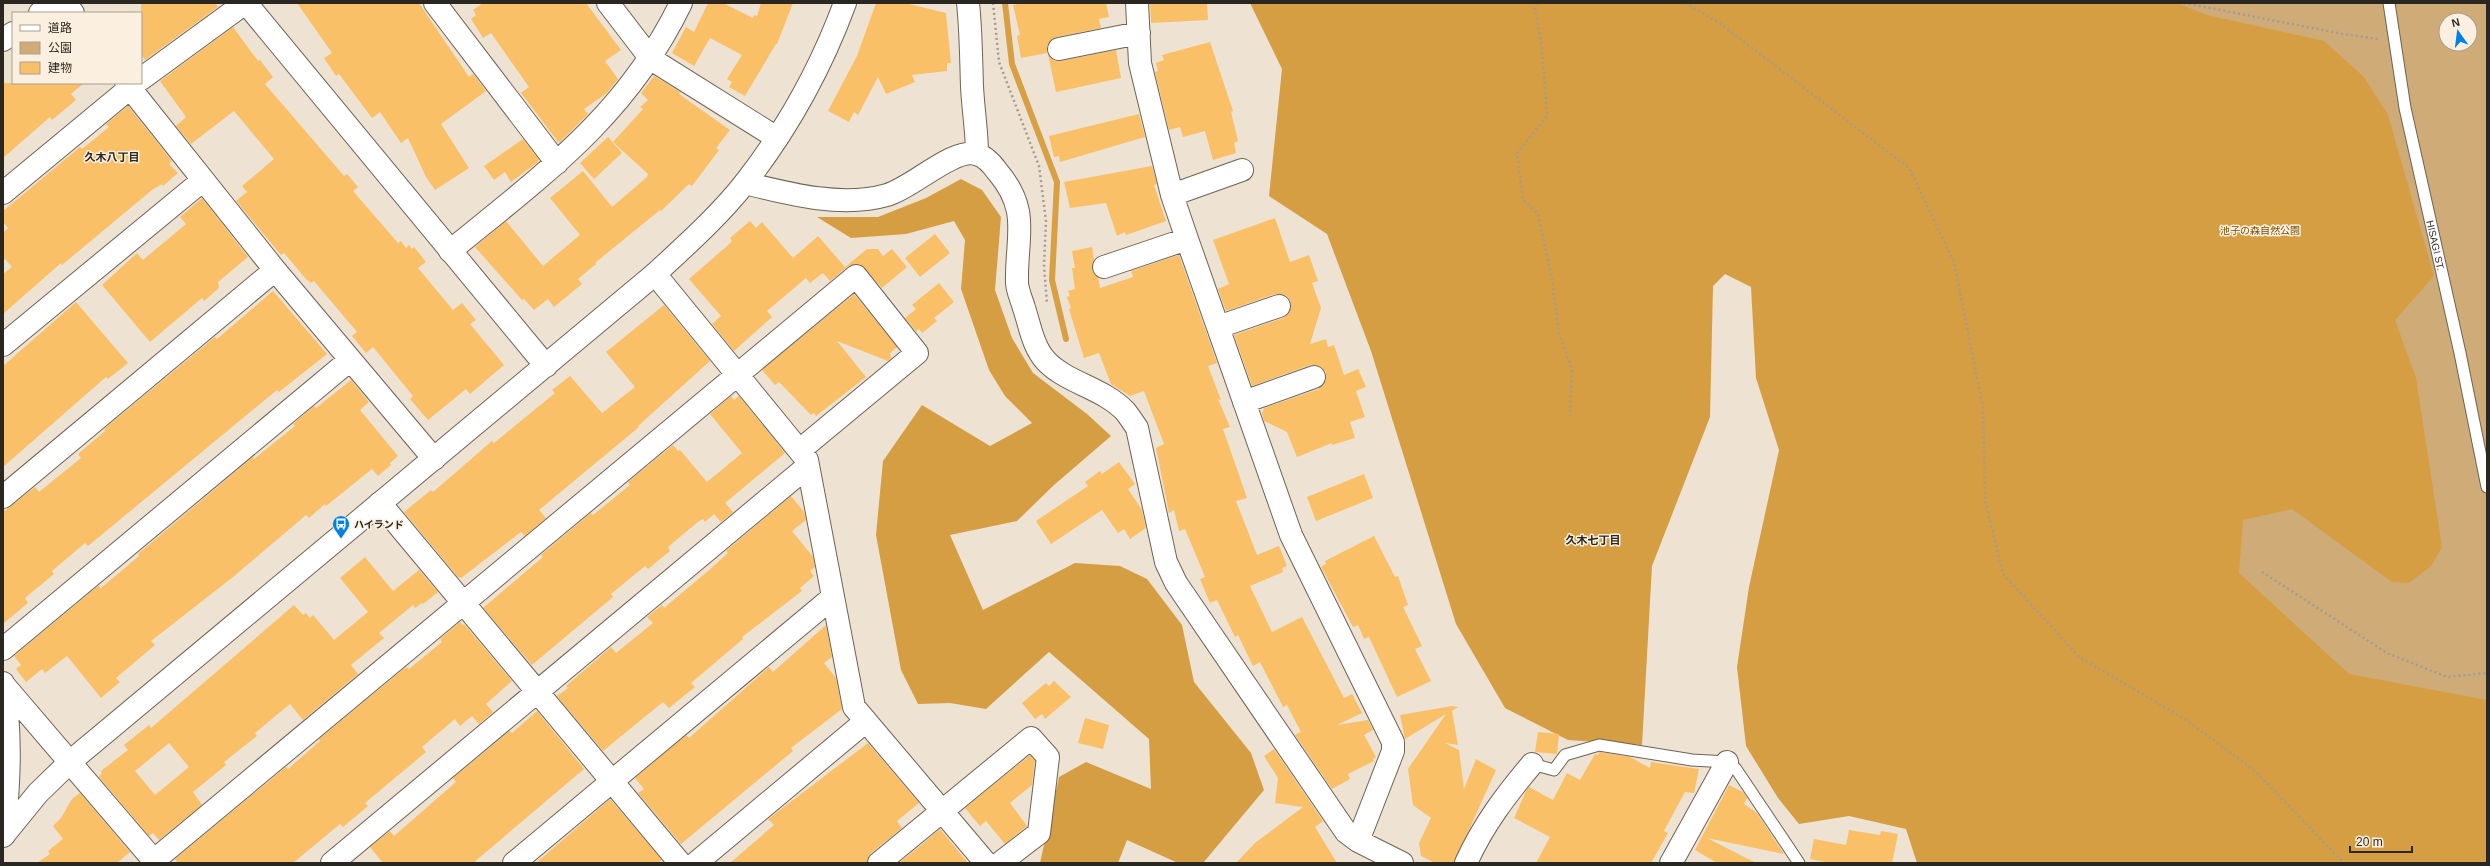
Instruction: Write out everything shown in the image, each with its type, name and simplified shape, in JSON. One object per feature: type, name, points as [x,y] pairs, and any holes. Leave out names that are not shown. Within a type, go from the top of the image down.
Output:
[{"type":"street","points":[[41,12],[54,3]]},
{"type":"street","points":[[65,3],[72,12]]},
{"type":"street","points":[[142,77],[246,3],[546,366]]},
{"type":"street","points":[[435,3],[557,163]]},
{"type":"street","points":[[608,3],[651,59],[777,138]]},
{"type":"street","points":[[450,251],[557,163],[613,108],[651,59],[681,3]]},
{"type":"street","points":[[3,835],[38,793],[71,761],[656,274],[706,227],[744,183],[777,138],[808,88],[830,43],[845,3]]},
{"type":"street","points":[[968,3],[972,40],[972,88],[977,124],[977,154]]},
{"type":"street","points":[[1137,3],[1140,63],[1172,195],[1187,239],[1291,535],[1393,742],[1392,751],[1358,841]]},
{"type":"street","points":[[1059,49],[1139,33]]},
{"type":"street","points":[[3,40],[12,34]]},
{"type":"street","points":[[3,193],[132,84]]},
{"type":"street","points":[[134,84],[202,181],[434,459]]},
{"type":"street","points":[[744,183],[795,195],[829,199],[867,199],[905,188],[953,158],[966,154],[977,154],[989,161],[1008,184],[1017,204],[1020,218],[1017,284],[1036,346],[1046,361],[1064,374],[1098,392],[1124,410],[1137,428],[1166,562],[1176,583],[1346,832],[1358,841],[1402,863]]},
{"type":"street","points":[[1172,195],[1242,170]]},
{"type":"street","points":[[3,345],[202,181]]},
{"type":"street","points":[[1104,267],[1187,239]]},
{"type":"street","points":[[3,497],[275,270]]},
{"type":"street","points":[[656,274],[804,458],[854,707],[986,863]]},
{"type":"street","points":[[3,684],[71,761],[154,862],[737,373],[856,276],[917,353],[804,458],[537,692],[332,863]]},
{"type":"street","points":[[1218,327],[1279,306]]},
{"type":"street","points":[[3,649],[350,360]]},
{"type":"street","points":[[1244,402],[1314,377]]},
{"type":"street","points":[[380,503],[680,863]]},
{"type":"street","points":[[514,863],[833,597]]},
{"type":"street","points":[[3,684],[7,719],[9,783],[3,835]]},
{"type":"street","points":[[696,863],[866,721]]},
{"type":"street","points":[[879,863],[1031,738],[1048,757],[1039,833],[1000,863]]},
{"type":"street","points":[[1671,863],[1726,762]]},
{"type":"street","points":[[1466,863],[1476,839],[1499,803],[1532,764]]},
{"type":"lane","name":"HISAGI ST.","points":[[2389,3],[2405,108],[2460,353],[2487,487]]},
{"type":"lane","points":[[1532,764],[1554,770],[1565,755],[1599,745],[1692,760],[1726,762],[1736,769],[1800,863]]},
{"type":"path","points":[[1537,3],[1535,9],[1542,48],[1547,116],[1517,153],[1523,199],[1538,214],[1552,279],[1559,334],[1572,369],[1570,416]]},
{"type":"path","points":[[1685,3],[1718,22],[1909,168],[1954,262],[1983,408],[1985,500],[2003,574],[2079,657],[2185,720],[2256,772],[2344,863]]},
{"type":"path","points":[[2184,3],[2342,34],[2395,41]]},
{"type":"path","points":[[2262,572],[2387,653],[2447,677],[2487,673]]},
{"type":"green space","points":[[1250,3],[2177,3],[2207,15],[2324,41],[2364,77],[2388,115],[2434,276],[2395,320],[2416,378],[2442,547],[2431,566],[2409,583],[2392,582],[2292,509],[2243,520],[2239,573],[2349,674],[2487,700],[2487,863],[1917,863],[1906,829],[1849,816],[1799,824],[1778,798],[1746,746],[1737,667],[1749,587],[1779,450],[1756,378],[1751,287],[1725,274],[1713,286],[1710,417],[1652,566],[1642,745],[1568,740],[1505,708],[1456,624],[1371,351],[1327,234],[1269,196],[1282,69]]},
{"type":"green space","name":"池子の森自然公園","points":[[1796,3],[2487,3],[2487,863],[2175,863]]},
{"type":"green space","points":[[961,179],[982,190],[1001,217],[995,290],[1012,338],[1033,373],[1087,414],[1111,436],[1054,485],[1017,521],[950,535],[983,610],[1075,563],[1120,566],[1147,579],[1182,625],[1194,682],[1251,753],[1264,790],[1203,863],[1178,863],[1127,840],[1118,863],[1040,863],[1059,777],[1086,762],[1151,789],[1149,739],[1049,652],[986,709],[950,703],[918,704],[901,670],[876,535],[883,461],[922,405],[990,446],[1032,423],[1005,396],[989,370],[961,289],[965,240],[954,221],[906,234],[851,238],[817,217],[878,217],[926,198]]},
{"type":"building","points":[[141,3],[215,3],[218,7],[145,60],[142,56]]},
{"type":"building","points":[[297,3],[419,3],[469,77],[473,74],[486,91],[441,124],[469,168],[435,190],[426,177],[408,138],[401,143],[380,112],[372,118],[339,74],[336,76],[324,58],[332,53]]},
{"type":"building","points":[[483,3],[586,3],[621,50],[605,61],[618,79],[607,93],[584,109],[588,114],[559,143],[521,93],[529,87],[491,33],[483,38],[471,19],[476,15],[473,10]]},
{"type":"building","points":[[708,3],[723,3],[753,18],[754,15],[757,16],[761,3],[793,3],[777,44],[745,96],[729,87],[732,82],[727,79],[742,55],[710,38],[694,66],[672,53],[686,27],[694,32]]},
{"type":"building","points":[[876,3],[905,3],[946,13],[951,63],[947,63],[947,71],[912,75],[915,82],[886,94],[878,77],[858,115],[854,112],[849,122],[828,111],[857,56]]},
{"type":"building","points":[[1022,3],[1106,3],[1109,17],[1099,19],[1101,28],[1056,37],[1047,45],[1047,53],[1021,58],[1017,36],[1020,35],[1013,5]]},
{"type":"building","points":[[1150,3],[1207,3],[1208,20],[1151,23]]},
{"type":"building","points":[[233,27],[258,61],[260,60],[273,77],[265,84],[344,176],[347,174],[358,187],[353,191],[398,243],[401,241],[406,248],[409,245],[412,249],[414,247],[426,262],[418,268],[453,310],[462,303],[476,320],[470,324],[504,365],[470,394],[466,389],[428,420],[410,399],[413,396],[373,347],[366,353],[352,336],[357,332],[314,281],[311,283],[306,279],[284,253],[281,255],[236,201],[247,192],[242,186],[274,159],[234,111],[191,144],[176,126],[186,117],[160,81]]},
{"type":"building","points":[[1210,42],[1233,111],[1231,112],[1238,141],[1234,143],[1236,153],[1213,160],[1205,131],[1183,137],[1180,127],[1169,130],[1155,72],[1158,71],[1156,63],[1164,60],[1162,55]]},
{"type":"building","points":[[1116,50],[1121,78],[1056,92],[1048,54],[1055,61],[1061,61]]},
{"type":"building","points":[[654,76],[680,92],[679,94],[730,130],[716,148],[719,150],[692,186],[689,184],[661,211],[660,210],[595,263],[596,264],[578,279],[582,284],[554,307],[548,299],[534,310],[524,299],[522,300],[475,247],[506,221],[543,266],[580,235],[550,198],[583,171],[612,207],[647,177],[648,174],[613,142],[643,109],[640,107],[648,100],[641,93]]},
{"type":"building","points":[[3,83],[83,84],[71,94],[76,100],[52,120],[50,117],[3,158]]},
{"type":"building","points":[[128,106],[172,161],[169,164],[178,173],[163,186],[162,184],[152,190],[62,265],[61,263],[3,314],[3,274],[12,267],[3,257],[3,233],[8,228],[3,222],[3,211],[80,147],[82,149],[109,127],[106,124]]},
{"type":"building","points":[[1139,114],[1145,137],[1060,162],[1059,156],[1054,157],[1049,136]]},
{"type":"building","points":[[608,137],[622,153],[594,179],[580,163]]},
{"type":"building","points":[[523,139],[539,159],[538,162],[511,182],[505,172],[494,180],[484,166]]},
{"type":"building","points":[[1152,166],[1157,184],[1154,185],[1166,221],[1126,235],[1125,232],[1117,236],[1106,203],[1070,208],[1064,182]]},
{"type":"building","points":[[202,198],[248,257],[218,282],[219,288],[204,301],[202,298],[150,342],[102,285],[137,253],[143,260],[186,224],[180,217]]},
{"type":"building","points":[[1275,218],[1290,262],[1309,255],[1318,281],[1312,283],[1321,308],[1310,344],[1326,339],[1328,347],[1334,345],[1344,375],[1358,369],[1366,387],[1356,391],[1365,417],[1350,422],[1355,438],[1332,445],[1332,443],[1297,457],[1287,432],[1264,421],[1262,413],[1264,408],[1319,389],[1326,380],[1326,372],[1317,365],[1310,365],[1252,386],[1234,335],[1283,318],[1291,309],[1291,302],[1287,296],[1275,294],[1226,311],[1218,289],[1229,284],[1213,240]]},
{"type":"building","points":[[750,221],[756,228],[762,222],[793,258],[818,236],[845,267],[867,249],[878,249],[883,256],[892,249],[907,267],[882,288],[860,264],[848,266],[830,281],[823,273],[810,283],[806,278],[767,311],[772,317],[734,351],[712,324],[721,316],[689,279],[727,246],[732,241],[730,238]]},
{"type":"building","points":[[935,234],[950,253],[920,277],[905,258]]},
{"type":"building","points":[[1092,247],[1094,259],[1092,271],[1098,277],[1100,288],[1133,277],[1131,271],[1179,255],[1217,363],[1208,366],[1221,400],[1218,399],[1230,427],[1223,429],[1247,498],[1236,501],[1257,555],[1279,546],[1287,566],[1282,568],[1283,572],[1250,586],[1272,632],[1302,617],[1344,698],[1352,694],[1362,713],[1337,725],[1368,720],[1373,730],[1364,735],[1376,757],[1373,759],[1374,761],[1348,774],[1350,779],[1332,789],[1295,735],[1301,732],[1287,705],[1283,707],[1260,662],[1253,666],[1238,635],[1235,637],[1217,600],[1210,603],[1200,579],[1205,577],[1185,529],[1179,531],[1174,510],[1169,513],[1156,448],[1164,444],[1144,391],[1130,396],[1111,384],[1099,353],[1084,358],[1069,309],[1071,308],[1067,297],[1070,296],[1068,291],[1075,289],[1072,268],[1075,268],[1072,251]]},
{"type":"building","points":[[939,283],[954,302],[934,318],[937,321],[922,333],[919,329],[916,331],[905,318],[916,309],[912,305]]},
{"type":"building","points":[[273,291],[327,354],[279,392],[277,390],[88,546],[85,543],[52,571],[54,574],[25,598],[28,603],[3,624],[3,512],[35,487],[39,492],[81,458],[78,454],[105,431],[104,429],[215,337],[217,339]]},
{"type":"building","points":[[854,294],[897,347],[890,353],[891,358],[888,361],[837,341],[866,377],[816,416],[814,413],[811,415],[779,382],[775,385],[762,370]]},
{"type":"building","points":[[76,302],[128,363],[108,379],[106,377],[3,467],[3,366]]},
{"type":"building","points":[[664,305],[710,361],[638,426],[639,427],[539,510],[546,518],[525,536],[521,532],[461,578],[458,577],[404,512],[431,490],[433,492],[492,441],[494,443],[555,393],[552,390],[570,376],[602,413],[635,387],[606,352]]},
{"type":"building","points":[[351,380],[369,402],[360,410],[398,456],[390,463],[391,465],[378,476],[372,469],[326,506],[325,504],[309,518],[306,515],[233,577],[151,641],[155,645],[116,678],[120,682],[101,698],[67,656],[45,673],[42,669],[26,682],[16,669],[21,665],[14,656],[98,586],[101,588],[139,556],[138,554],[253,457],[254,459],[295,426],[293,424],[314,406],[316,408]]},
{"type":"building","points":[[731,396],[734,400],[739,396],[785,453],[725,503],[733,512],[721,522],[714,514],[705,522],[703,519],[699,521],[668,547],[670,551],[648,569],[645,566],[611,594],[613,597],[532,665],[483,608],[543,557],[541,555],[591,513],[593,515],[630,485],[628,482],[673,445],[678,451],[680,450],[707,482],[742,453],[710,414]]},
{"type":"building","points":[[1119,462],[1135,484],[1128,489],[1142,510],[1146,528],[1130,539],[1124,529],[1118,533],[1102,510],[1051,544],[1036,521],[1088,486],[1085,482],[1100,471],[1102,474]]},
{"type":"building","points":[[1364,474],[1373,498],[1316,521],[1307,497]]},
{"type":"building","points":[[791,496],[804,512],[806,520],[792,531],[813,557],[815,567],[810,571],[814,576],[800,588],[802,591],[742,637],[743,639],[691,683],[695,687],[669,708],[663,702],[603,751],[557,696],[568,688],[566,686],[611,647],[616,653],[653,623],[647,617],[662,605],[664,608],[728,553],[726,551]]},
{"type":"building","points":[[1374,536],[1395,577],[1398,576],[1408,605],[1403,607],[1422,646],[1415,649],[1431,681],[1397,697],[1369,637],[1364,639],[1358,625],[1353,627],[1321,567],[1326,564],[1325,561]]},
{"type":"building","points":[[365,557],[393,591],[419,570],[438,592],[423,604],[422,603],[415,608],[413,605],[379,633],[384,638],[351,665],[358,674],[303,720],[290,704],[255,733],[257,736],[224,762],[226,765],[193,792],[202,805],[159,840],[153,833],[149,836],[99,777],[102,773],[101,771],[128,750],[124,745],[149,725],[151,728],[294,605],[303,615],[306,613],[310,618],[313,615],[334,640],[368,612],[340,578]],"holes":[[[169,743],[189,767],[155,795],[135,771]]]},
{"type":"building","points":[[460,622],[463,625],[464,624],[512,681],[486,704],[493,712],[479,724],[472,716],[460,726],[455,719],[422,747],[426,752],[365,803],[368,806],[343,827],[340,824],[293,863],[178,863],[175,859],[286,767],[288,769],[320,741],[319,739],[406,667],[409,669],[442,642],[440,639]]},
{"type":"building","points":[[826,625],[832,657],[824,663],[836,678],[842,709],[791,748],[793,751],[681,844],[638,793],[644,789],[635,778],[686,735],[689,738],[769,667],[773,672]]},
{"type":"building","points":[[1054,681],[1071,697],[1045,719],[1042,714],[1035,719],[1022,703],[1046,683],[1049,686]]},
{"type":"building","points":[[1452,706],[1458,707],[1452,711],[1458,745],[1445,743],[1459,750],[1464,789],[1476,759],[1496,770],[1454,863],[1435,863],[1421,856],[1419,843],[1431,818],[1413,805],[1408,769],[1446,714],[1405,739],[1400,715]]},
{"type":"building","points":[[537,711],[584,769],[473,863],[383,863],[370,847],[390,831],[394,836],[456,782],[453,778],[510,731],[512,733]]},
{"type":"building","points":[[1085,718],[1109,725],[1103,749],[1078,743]]},
{"type":"building","points":[[1538,732],[1559,734],[1557,754],[1535,752]]},
{"type":"building","points":[[868,743],[919,803],[897,821],[902,828],[871,853],[867,863],[730,863],[774,825],[768,819]]},
{"type":"building","points":[[1274,749],[1323,821],[1315,827],[1337,863],[1236,863],[1255,843],[1303,807],[1275,803],[1278,778],[1264,756]]},
{"type":"building","points":[[1599,752],[1630,757],[1650,768],[1651,762],[1699,769],[1694,793],[1685,792],[1664,831],[1668,833],[1651,863],[1536,863],[1550,837],[1514,818],[1526,791],[1529,787],[1553,800],[1567,773],[1580,780],[1595,754],[1598,755]]},
{"type":"building","points":[[1030,755],[1035,761],[1032,785],[1010,803],[1027,826],[1005,844],[986,821],[980,826],[965,808]]},
{"type":"building","points":[[1729,785],[1743,792],[1747,798],[1744,804],[1757,813],[1784,854],[1707,838],[1756,863],[1717,863],[1695,850]]},
{"type":"building","points":[[80,793],[130,852],[117,863],[37,863],[50,854],[48,851],[63,839],[53,826],[61,818],[72,799]]},
{"type":"building","points":[[609,800],[611,800],[662,860],[658,863],[536,863]]},
{"type":"building","points":[[940,829],[968,863],[899,863],[919,847]]},
{"type":"building","points":[[1849,830],[1880,835],[1881,831],[1898,834],[1892,863],[1829,863],[1810,859],[1814,839],[1846,845]]},
{"type":"waterway","points":[[1005,3],[1012,64],[1057,182],[1052,280],[1066,339]]},
{"type":"place","name":"ハイランド","points":[[341,539]]},
{"type":"district","name":"久木八丁目","points":[[112,157]]},
{"type":"district","name":"久木七丁目","points":[[1593,540]]}]
